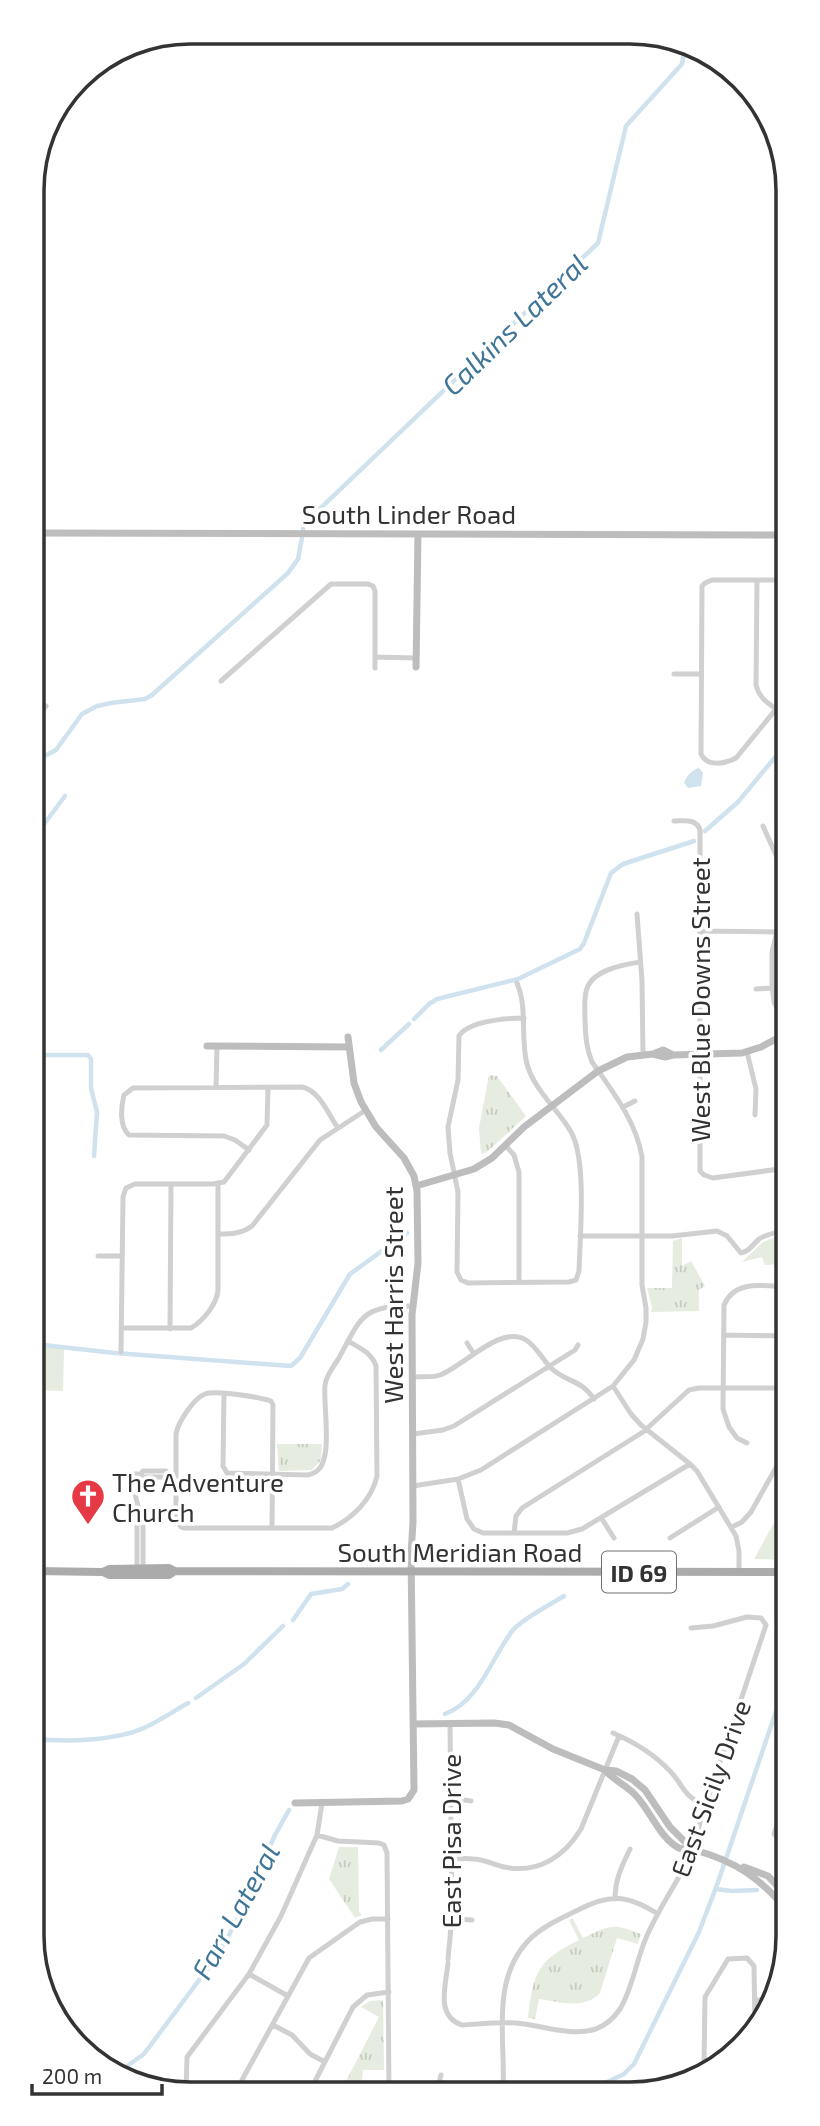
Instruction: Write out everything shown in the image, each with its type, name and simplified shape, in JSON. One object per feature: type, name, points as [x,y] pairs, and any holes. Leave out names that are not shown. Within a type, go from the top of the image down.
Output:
[{"type":"main road","name":"South Meridian Road","points":[[44,1572],[104,1572],[109,1569],[169,1574],[174,1571],[776,1572]]},
{"type":"street","name":"South Linder Road","points":[[44,533],[776,535]]},
{"type":"street","points":[[375,657],[416,663],[418,534]]},
{"type":"street","points":[[757,580],[756,685],[758,694],[776,709],[736,758],[725,763],[709,763],[701,754],[702,590],[705,583],[712,580],[757,580],[776,580]]},
{"type":"street","points":[[221,681],[331,584],[373,586],[375,668]]},
{"type":"street","points":[[674,674],[701,674]]},
{"type":"street","name":"West Blue Downs Street","points":[[674,821],[697,823],[700,830],[699,1165],[704,1175],[713,1178],[776,1169]]},
{"type":"street","points":[[763,826],[776,852]]},
{"type":"street","points":[[637,914],[642,981],[643,1055]]},
{"type":"street","points":[[699,931],[776,932]]},
{"type":"street","points":[[776,936],[772,952],[772,988],[776,1007]]},
{"type":"street","points":[[413,1486],[458,1479],[481,1470],[613,1386],[634,1360],[645,1329],[646,1308],[642,1285],[642,1157],[637,1137],[623,1107],[592,1062],[586,1041],[585,994],[589,982],[599,975],[616,967],[640,962]]},
{"type":"street","points":[[517,983],[522,996],[524,1018],[527,1066],[534,1080],[571,1130],[580,1156],[579,1271],[576,1280],[569,1282],[468,1283],[461,1280],[457,1272],[458,1192],[448,1128],[458,1080],[459,1038],[461,1031],[468,1027],[524,1018]]},
{"type":"street","points":[[756,989],[772,988]]},
{"type":"street","name":"West Harris Street","points":[[322,1803],[402,1801],[408,1799],[414,1790],[411,1572],[413,1306],[418,1263],[416,1186],[414,1176],[404,1158],[376,1127],[366,1110],[354,1083],[348,1037]]},
{"type":"street","points":[[416,1186],[456,1176],[483,1164],[524,1127],[598,1071],[627,1058],[653,1054],[665,1057],[732,1054],[747,1052],[776,1039]]},
{"type":"street","points":[[207,1046],[348,1046]]},
{"type":"street","points":[[216,1087],[217,1046]]},
{"type":"street","points":[[747,1052],[757,1089],[755,1115]]},
{"type":"street","points":[[121,1352],[122,1196],[125,1188],[135,1184],[218,1184],[229,1177],[267,1125],[268,1087]]},
{"type":"street","points":[[249,1150],[224,1136],[133,1136],[126,1132],[122,1125],[123,1098],[126,1091],[133,1088],[309,1088],[338,1128]]},
{"type":"street","points":[[623,1107],[635,1101]]},
{"type":"street","points":[[218,1234],[245,1232],[311,1149],[320,1140],[366,1110]]},
{"type":"street","points":[[505,1145],[514,1155],[519,1172],[519,1282]]},
{"type":"street","points":[[170,1329],[171,1184]]},
{"type":"street","points":[[122,1328],[191,1328],[218,1296],[218,1184]]},
{"type":"street","points":[[580,1236],[673,1236],[717,1230],[727,1236],[741,1253],[748,1251],[758,1240],[776,1234]]},
{"type":"street","points":[[98,1256],[122,1256]]},
{"type":"street","points":[[747,1443],[737,1438],[725,1419],[724,1309],[730,1294],[744,1287],[776,1287]]},
{"type":"street","points":[[223,1394],[223,1466],[227,1473],[308,1475],[319,1470],[325,1456],[325,1384],[348,1340],[359,1321],[372,1311],[387,1306],[413,1306]]},
{"type":"street","points":[[724,1335],[776,1336]]},
{"type":"street","points":[[414,1377],[442,1374],[502,1337],[517,1336],[530,1342],[562,1377],[584,1386],[594,1399]]},
{"type":"street","points":[[272,1528],[271,1401],[208,1393],[200,1396],[177,1427],[172,1474],[177,1524],[184,1528],[272,1528],[332,1528],[342,1524],[367,1500],[377,1476],[376,1366],[370,1354],[348,1340]]},
{"type":"street","points":[[467,1343],[474,1354]]},
{"type":"street","points":[[413,1434],[454,1426],[575,1350],[578,1345]]},
{"type":"street","points":[[613,1386],[631,1414],[690,1464],[732,1527],[738,1543],[739,1572]]},
{"type":"street","points":[[514,1533],[516,1516],[522,1508],[647,1429],[689,1390],[776,1388]]},
{"type":"street","points":[[458,1479],[467,1519],[474,1529],[483,1533],[567,1533],[582,1529],[602,1518],[690,1464]]},
{"type":"street","points":[[732,1527],[742,1522],[751,1512],[776,1468]]},
{"type":"street","points":[[127,1474],[166,1471],[172,1474]]},
{"type":"street","points":[[138,1474],[135,1494],[141,1518],[137,1526],[140,1570]]},
{"type":"street","points":[[670,1538],[719,1507]]},
{"type":"street","points":[[602,1518],[614,1538]]},
{"type":"street","name":"East Sicily Drive","points":[[503,2023],[575,2031],[594,2029],[615,2017],[622,2005],[645,1939],[682,1875],[692,1849],[766,1630],[764,1621],[757,1617],[691,1628]]},
{"type":"street","name":"East Pisa Drive","points":[[450,1723],[452,1916],[444,2009],[449,2018],[462,2025],[503,2023]]},
{"type":"street","points":[[413,1724],[509,1725],[553,1749],[605,1770],[616,1770],[645,1790],[670,1827],[692,1849],[756,1871],[776,1885]]},
{"type":"street","points":[[451,1859],[481,1860],[514,1869],[533,1867],[556,1858],[582,1829],[616,1734],[648,1751],[667,1768],[690,1798],[706,1805]]},
{"type":"street","points":[[452,1798],[471,1801]]},
{"type":"street","points":[[186,2082],[187,2057],[249,1975],[281,1916],[317,1835],[322,1803],[295,1802]]},
{"type":"street","points":[[317,1835],[338,1842],[372,1842],[384,1845],[387,1853],[388,2082]]},
{"type":"street","points":[[615,1899],[618,1875],[631,1849]]},
{"type":"street","points":[[730,1863],[743,1869],[776,1896]]},
{"type":"street","points":[[503,2082],[505,1982],[527,1941],[553,1922],[605,1899],[635,1901],[658,1914]]},
{"type":"street","points":[[452,1916],[472,1920]]},
{"type":"street","points":[[241,2082],[309,1958],[363,1921],[388,1919]]},
{"type":"street","points":[[705,2062],[705,1997],[728,1959],[744,1958],[750,1960],[754,1966],[755,2012]]},
{"type":"street","points":[[249,1975],[288,1996]]},
{"type":"street","points":[[315,2082],[353,2007],[367,1996],[389,1992]]},
{"type":"street","points":[[755,2000],[761,2000]]},
{"type":"street","points":[[273,2025],[292,2035],[310,2054],[325,2062]]},
{"type":"street","points":[[439,2082],[441,2075]]},
{"type":"green space","points":[[489,1075],[497,1076],[526,1116],[487,1152],[481,1154],[479,1128]]},
{"type":"green space","points":[[682,1238],[682,1266],[691,1261],[705,1286],[699,1290],[699,1311],[651,1312],[647,1288],[672,1288],[673,1241]]},
{"type":"green space","points":[[774,1238],[776,1264],[765,1265],[762,1257],[742,1262],[763,1242]]},
{"type":"green space","points":[[44,1347],[64,1349],[63,1391],[44,1390]]},
{"type":"green space","points":[[277,1444],[322,1444],[321,1460],[312,1470],[279,1471]]},
{"type":"green space","points":[[776,1519],[776,1560],[754,1559]]},
{"type":"green space","points":[[339,1847],[358,1847],[361,1915],[355,1918],[329,1879]]},
{"type":"green space","points":[[573,1919],[583,1938],[606,1928],[617,1927],[641,1934],[638,1944],[617,1938],[600,1993],[594,1998],[587,2002],[571,2004],[539,1999],[535,2019],[528,2018],[532,1990],[540,1970],[554,1955],[579,1940],[569,1920]]},
{"type":"green space","points":[[383,2000],[384,2070],[363,2070],[362,2082],[346,2082],[379,2017],[361,2007],[370,2001]]},
{"type":"water","points":[[699,768],[703,773],[701,786],[688,788],[684,783],[686,778]]},
{"type":"waterway","name":"Calkins Lateral","points":[[303,529],[304,524],[598,243],[626,126],[682,64],[684,55]]},
{"type":"waterway","name":"Calkins Lateral","points":[[44,756],[56,750],[82,714],[97,706],[145,699],[152,695],[288,573],[298,559],[302,538]]},
{"type":"waterway","points":[[705,831],[738,802],[776,756]]},
{"type":"waterway","points":[[44,824],[65,796]]},
{"type":"waterway","points":[[414,1019],[437,999],[518,979],[580,949],[611,873],[623,864],[694,841]]},
{"type":"waterway","points":[[381,1050],[409,1024]]},
{"type":"waterway","points":[[44,1055],[88,1055],[91,1059],[91,1088],[97,1112],[94,1156]]},
{"type":"waterway","points":[[44,1345],[291,1366],[300,1358],[350,1274],[407,1233]]},
{"type":"waterway","points":[[293,1620],[311,1594],[342,1589],[348,1584]]},
{"type":"waterway","name":"Farr Lateral","points":[[445,1714],[457,1708],[476,1689],[517,1626],[564,1596]]},
{"type":"waterway","points":[[196,1698],[244,1664],[283,1626]]},
{"type":"waterway","points":[[44,1739],[119,1736],[144,1728],[188,1703]]},
{"type":"waterway","points":[[607,2082],[624,2074],[634,2064],[699,1932],[776,1711]]},
{"type":"waterway","name":"Farr Lateral","points":[[126,2067],[144,2054],[217,1956],[239,1917],[289,1810]]},
{"type":"waterway","points":[[716,1889],[757,1890]]},
{"type":"place","name":"The Adventure Church","points":[[88,1526]]}]
